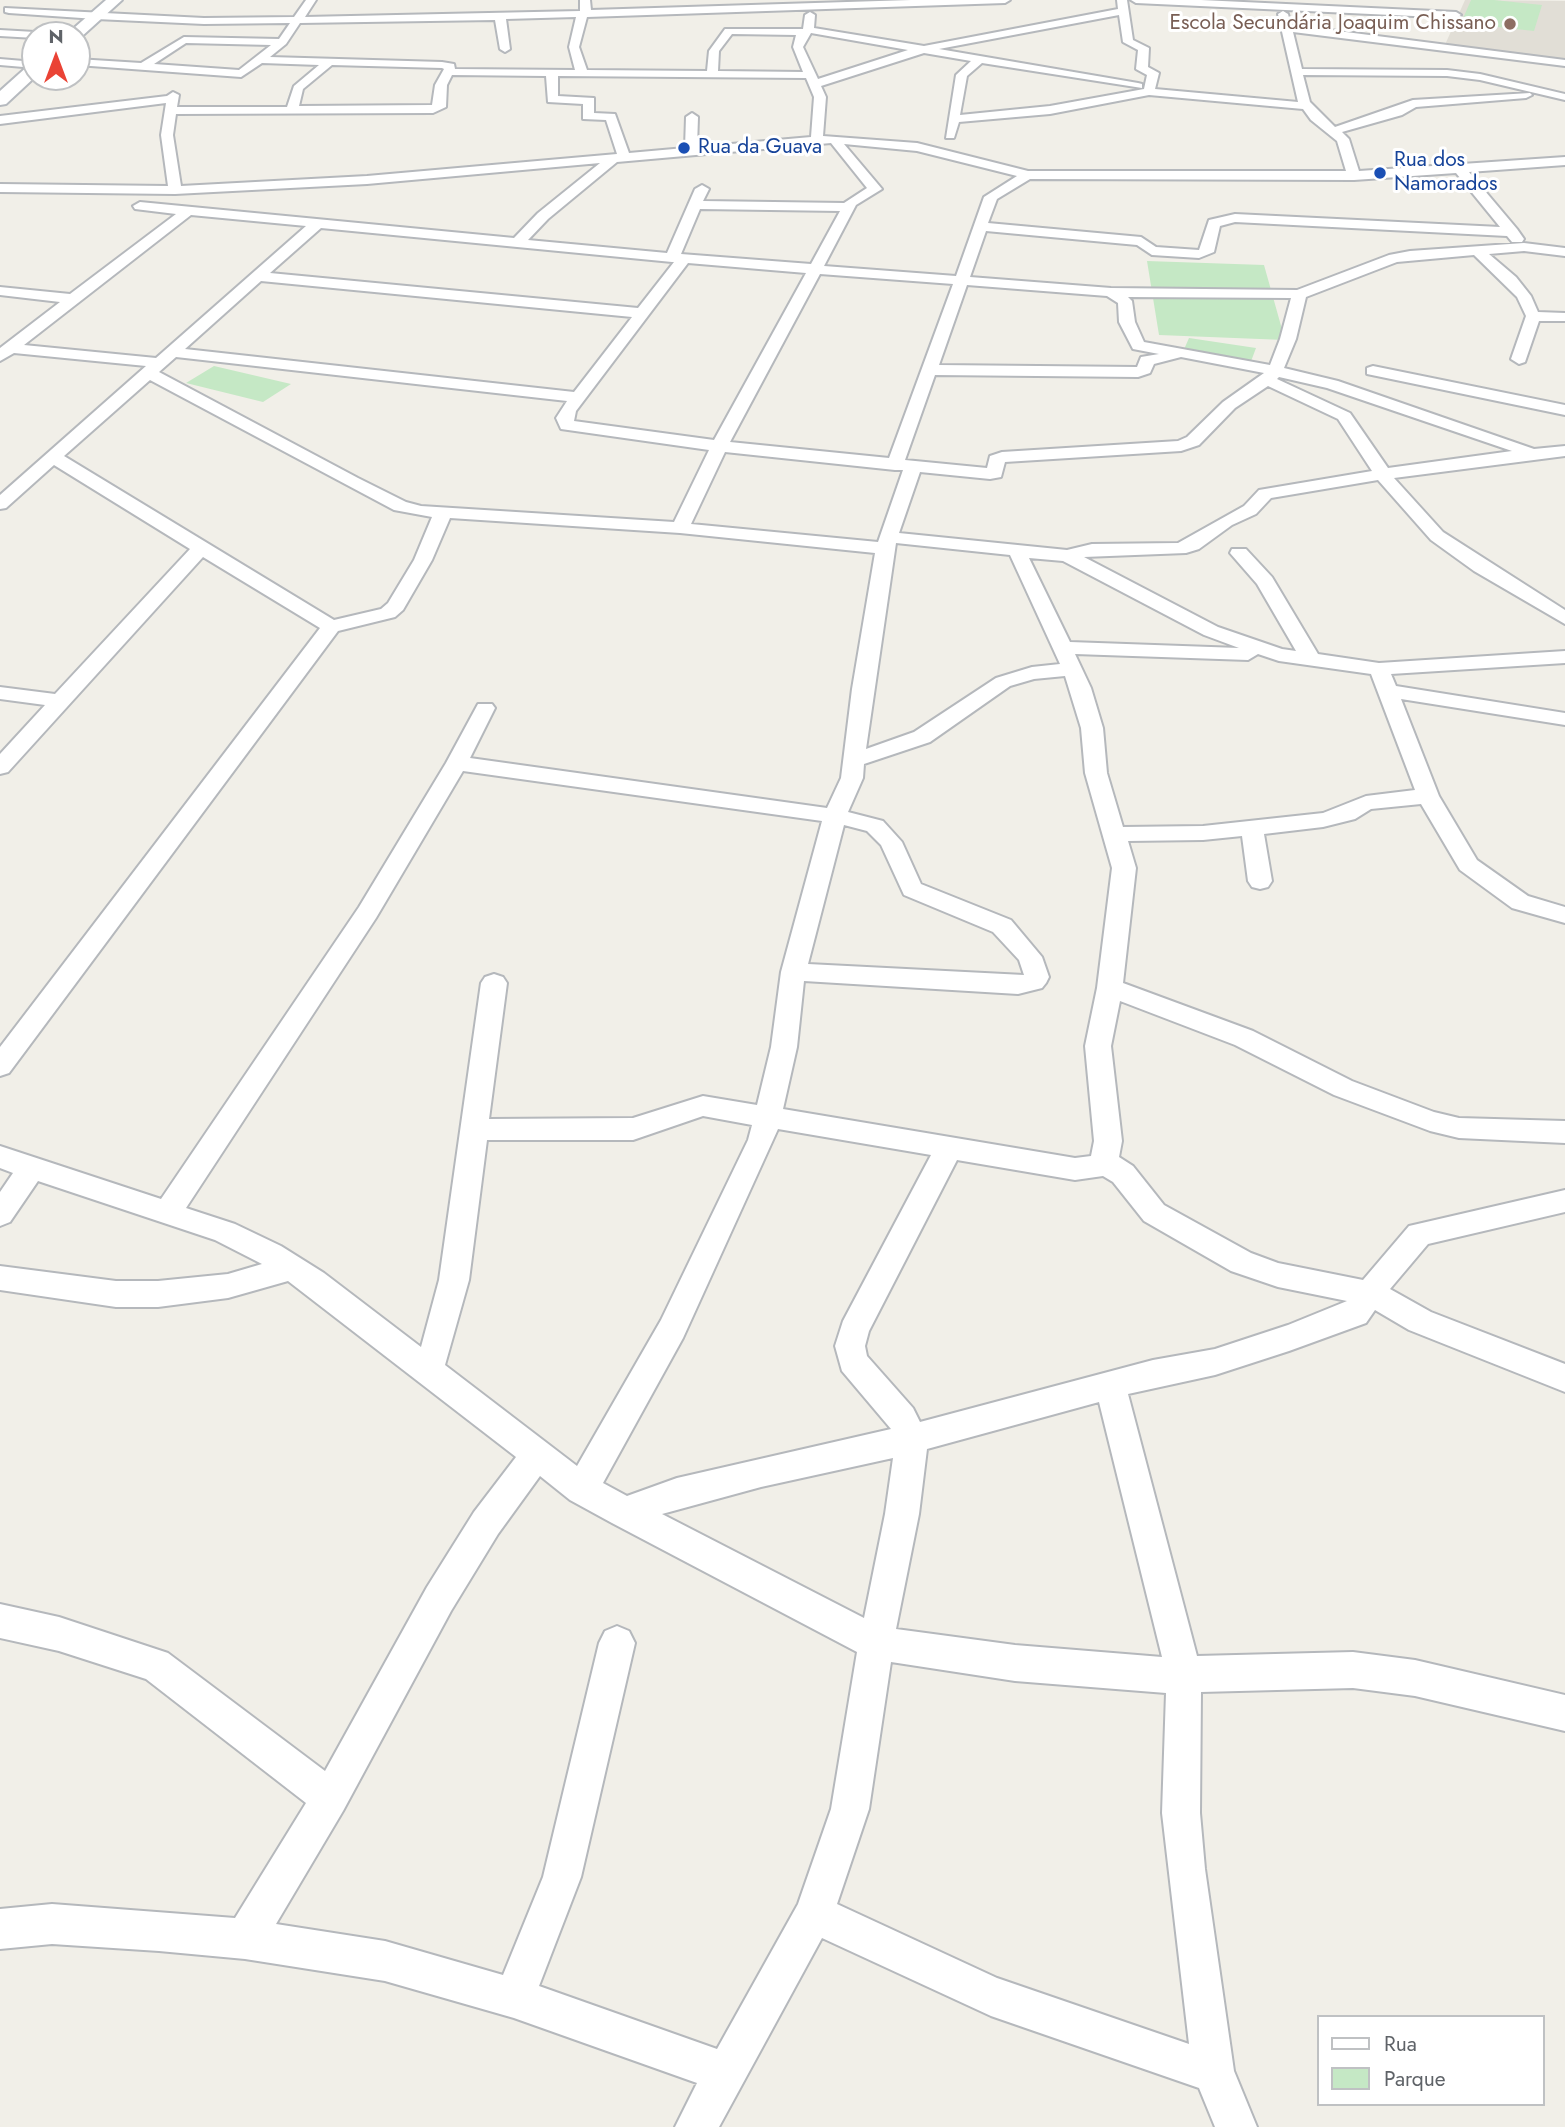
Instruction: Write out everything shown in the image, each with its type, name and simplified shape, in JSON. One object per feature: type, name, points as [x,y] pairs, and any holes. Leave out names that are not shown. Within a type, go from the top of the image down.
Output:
[{"type":"main road","points":[[88,21],[102,7]]},
{"type":"main road","points":[[0,100],[21,80]]},
{"type":"street","points":[[91,63],[235,75],[282,42],[311,0]]},
{"type":"street","points":[[584,0],[586,12],[582,15],[574,47],[585,65]]},
{"type":"street","points":[[646,12],[650,0]]},
{"type":"street","points":[[9,10],[102,7],[188,20],[404,19],[470,13],[502,16],[646,12],[684,5],[939,9],[1005,0]]},
{"type":"street","points":[[1136,0],[1280,6],[1321,4],[1403,12],[1449,32],[1565,63]]},
{"type":"street","points":[[1403,12],[1405,0]]},
{"type":"street","points":[[1449,32],[1459,0]]},
{"type":"street","points":[[806,5],[807,31],[798,47],[821,107],[817,140]]},
{"type":"street","points":[[448,72],[552,73],[585,65],[812,80],[926,49],[1122,5],[1128,42],[1144,48],[1142,69],[1153,73],[1151,90]]},
{"type":"street","points":[[1280,6],[1306,106],[1334,131],[1347,147],[1354,176]]},
{"type":"street","points":[[502,16],[500,30],[505,50]]},
{"type":"street","points":[[384,35],[404,19]]},
{"type":"street","points":[[1288,29],[1449,32]]},
{"type":"street","points":[[712,75],[714,51],[729,31],[807,31],[926,49],[978,61],[1151,90],[1306,106]]},
{"type":"street","points":[[0,33],[21,34]]},
{"type":"street","points":[[926,49],[934,33]]},
{"type":"street","points":[[141,68],[184,40],[282,42]]},
{"type":"street","points":[[0,120],[170,105],[433,110],[440,107],[441,85],[448,72],[448,66],[364,57],[327,64],[260,60]]},
{"type":"street","points":[[940,152],[955,119],[962,75],[978,61]]},
{"type":"street","points":[[0,62],[21,64]]},
{"type":"street","points":[[292,109],[298,88],[327,64]]},
{"type":"street","points":[[175,190],[168,148],[170,105],[184,72]]},
{"type":"street","points":[[1297,72],[1447,73],[1565,97]]},
{"type":"street","points":[[552,73],[552,100],[590,100],[587,116],[611,117],[619,158]]},
{"type":"street","points":[[955,119],[1050,110],[1151,90]]},
{"type":"street","points":[[1334,131],[1398,112],[1413,104],[1518,97],[1543,91]]},
{"type":"street","points":[[691,150],[692,117]]},
{"type":"street","points":[[680,528],[719,446],[848,207],[855,199],[875,189],[834,139]]},
{"type":"street","points":[[0,188],[67,191],[175,190],[424,176],[834,139],[940,152],[1028,175],[1234,182],[1460,170],[1565,161]]},
{"type":"street","points":[[519,240],[543,216],[619,158]]},
{"type":"street","points":[[1460,170],[1524,247]]},
{"type":"street","points":[[582,1489],[672,1329],[762,1140],[784,1047],[793,972],[835,816],[848,793],[887,542],[929,370],[982,227],[990,197],[1028,175]]},
{"type":"street","points":[[703,188],[694,205],[678,258],[564,418],[567,425],[719,446],[993,474],[996,460],[1002,457],[1188,445],[1229,405],[1271,375],[1288,340],[1299,294]]},
{"type":"street","points":[[67,191],[105,201],[519,240],[678,258],[1111,292],[1299,294],[1394,258],[1524,247],[1565,252]]},
{"type":"street","points":[[694,205],[729,199],[848,207]]},
{"type":"street","points":[[6,352],[189,210]]},
{"type":"street","points":[[982,227],[1141,240],[1152,251],[1199,254],[1207,252],[1214,223],[1250,213],[1512,232]]},
{"type":"street","points":[[2,499],[55,458],[319,222]]},
{"type":"street","points":[[1478,251],[1511,280],[1524,296],[1533,316],[1519,359]]},
{"type":"street","points":[[257,276],[639,313]]},
{"type":"street","points":[[0,291],[72,299]]},
{"type":"street","points":[[1111,292],[1125,301],[1127,322],[1138,346],[1220,359],[1271,375],[1359,391],[1535,454]]},
{"type":"street","points":[[1533,316],[1565,317]]},
{"type":"street","points":[[6,352],[578,397]]},
{"type":"street","points":[[929,370],[1138,372],[1144,370],[1147,360],[1154,358],[1220,359]]},
{"type":"street","points":[[162,363],[400,506],[443,513],[1016,549],[1067,556],[1211,631],[1279,655]]},
{"type":"street","points":[[1373,371],[1565,410]]},
{"type":"street","points":[[1271,375],[1344,416],[1382,474],[1437,536],[1481,567],[1565,618]]},
{"type":"street","points":[[1067,556],[1092,550],[1179,550],[1192,545],[1226,521],[1250,510],[1265,494],[1382,474],[1565,451]]},
{"type":"street","points":[[55,458],[200,550],[331,627]]},
{"type":"street","points":[[0,1066],[331,627],[388,613],[396,606],[423,560],[443,513]]},
{"type":"street","points":[[1016,549],[1074,669],[1092,728],[1096,774],[1124,868],[1110,988],[1098,1046],[1108,1141],[1104,1162]]},
{"type":"street","points":[[0,767],[200,550]]},
{"type":"street","points":[[1239,552],[1265,581],[1311,660]]},
{"type":"street","points":[[1065,648],[1279,655],[1379,669],[1565,657]]},
{"type":"street","points":[[853,761],[922,737],[1003,682],[1032,673],[1074,669]]},
{"type":"street","points":[[1379,669],[1428,796],[1468,865],[1520,902],[1565,915]]},
{"type":"street","points":[[1387,691],[1565,719]]},
{"type":"street","points":[[0,693],[59,701]]},
{"type":"street","points":[[168,1212],[368,912],[457,763],[485,708]]},
{"type":"street","points":[[457,763],[859,820],[885,833],[912,889],[1002,926],[1030,957],[1037,977],[1033,982],[1018,985],[793,972]]},
{"type":"street","points":[[1114,834],[1203,833],[1323,820],[1347,814],[1366,803],[1428,796]]},
{"type":"street","points":[[1252,828],[1260,881]]},
{"type":"street","points":[[428,1370],[454,1280],[494,983]]},
{"type":"street","points":[[1110,988],[1244,1038],[1343,1088],[1430,1121],[1459,1128],[1565,1132]]},
{"type":"street","points":[[475,1130],[633,1129],[703,1106],[1075,1169],[1093,1168],[1104,1162]]},
{"type":"street","points":[[696,2127],[814,1914],[850,1809],[876,1643],[902,1514],[912,1439],[902,1418],[853,1362],[850,1346],[854,1330],[949,1148]]},
{"type":"street","points":[[0,1157],[225,1232],[291,1268],[582,1489],[876,1643],[1015,1663],[1158,1675],[1353,1670],[1415,1678],[1565,1713]]},
{"type":"street","points":[[1104,1162],[1123,1174],[1154,1213],[1241,1262],[1278,1275],[1372,1294],[1420,1321],[1565,1378]]},
{"type":"street","points":[[0,1214],[32,1168]]},
{"type":"street","points":[[624,1512],[677,1493],[912,1439],[1045,1405],[1110,1385],[1215,1362],[1322,1327],[1356,1314],[1396,1259],[1419,1234],[1565,1201]]},
{"type":"street","points":[[0,1278],[116,1294],[158,1294],[228,1286],[291,1268]]},
{"type":"street","points":[[1110,1385],[1184,1674],[1181,1813],[1213,2072],[1236,2127]]},
{"type":"street","points":[[245,1939],[330,1798],[439,1599],[486,1523],[537,1455]]},
{"type":"street","points":[[0,1621],[59,1634],[156,1665],[330,1798]]},
{"type":"street","points":[[514,1998],[562,1877],[617,1643]]},
{"type":"street","points":[[814,1914],[991,1996],[1113,2040],[1213,2072]]},
{"type":"street","points":[[0,1929],[52,1924],[245,1939],[385,1961],[514,1998],[726,2073]]},
{"type":"shaded area","name":"Escola Secundária Joaquim Chissano","points":[[1465,0],[1565,1],[1565,60],[1444,47]]},
{"type":"green space","points":[[1471,0],[1542,5],[1534,31],[1461,23]]},
{"type":"green space","points":[[1147,261],[1264,265],[1285,340],[1159,335]]},
{"type":"green space","points":[[1189,338],[1256,348],[1250,364],[1182,354]]},
{"type":"green space","points":[[214,366],[291,384],[263,402],[186,383]]},
{"type":"place","name":"Escola Secundária Joaquim Chissano","points":[[1510,24]]},
{"type":"place","name":"Rua da Guava","points":[[684,148]]},
{"type":"place","name":"Rua dos Namorados","points":[[1380,173]]}]
